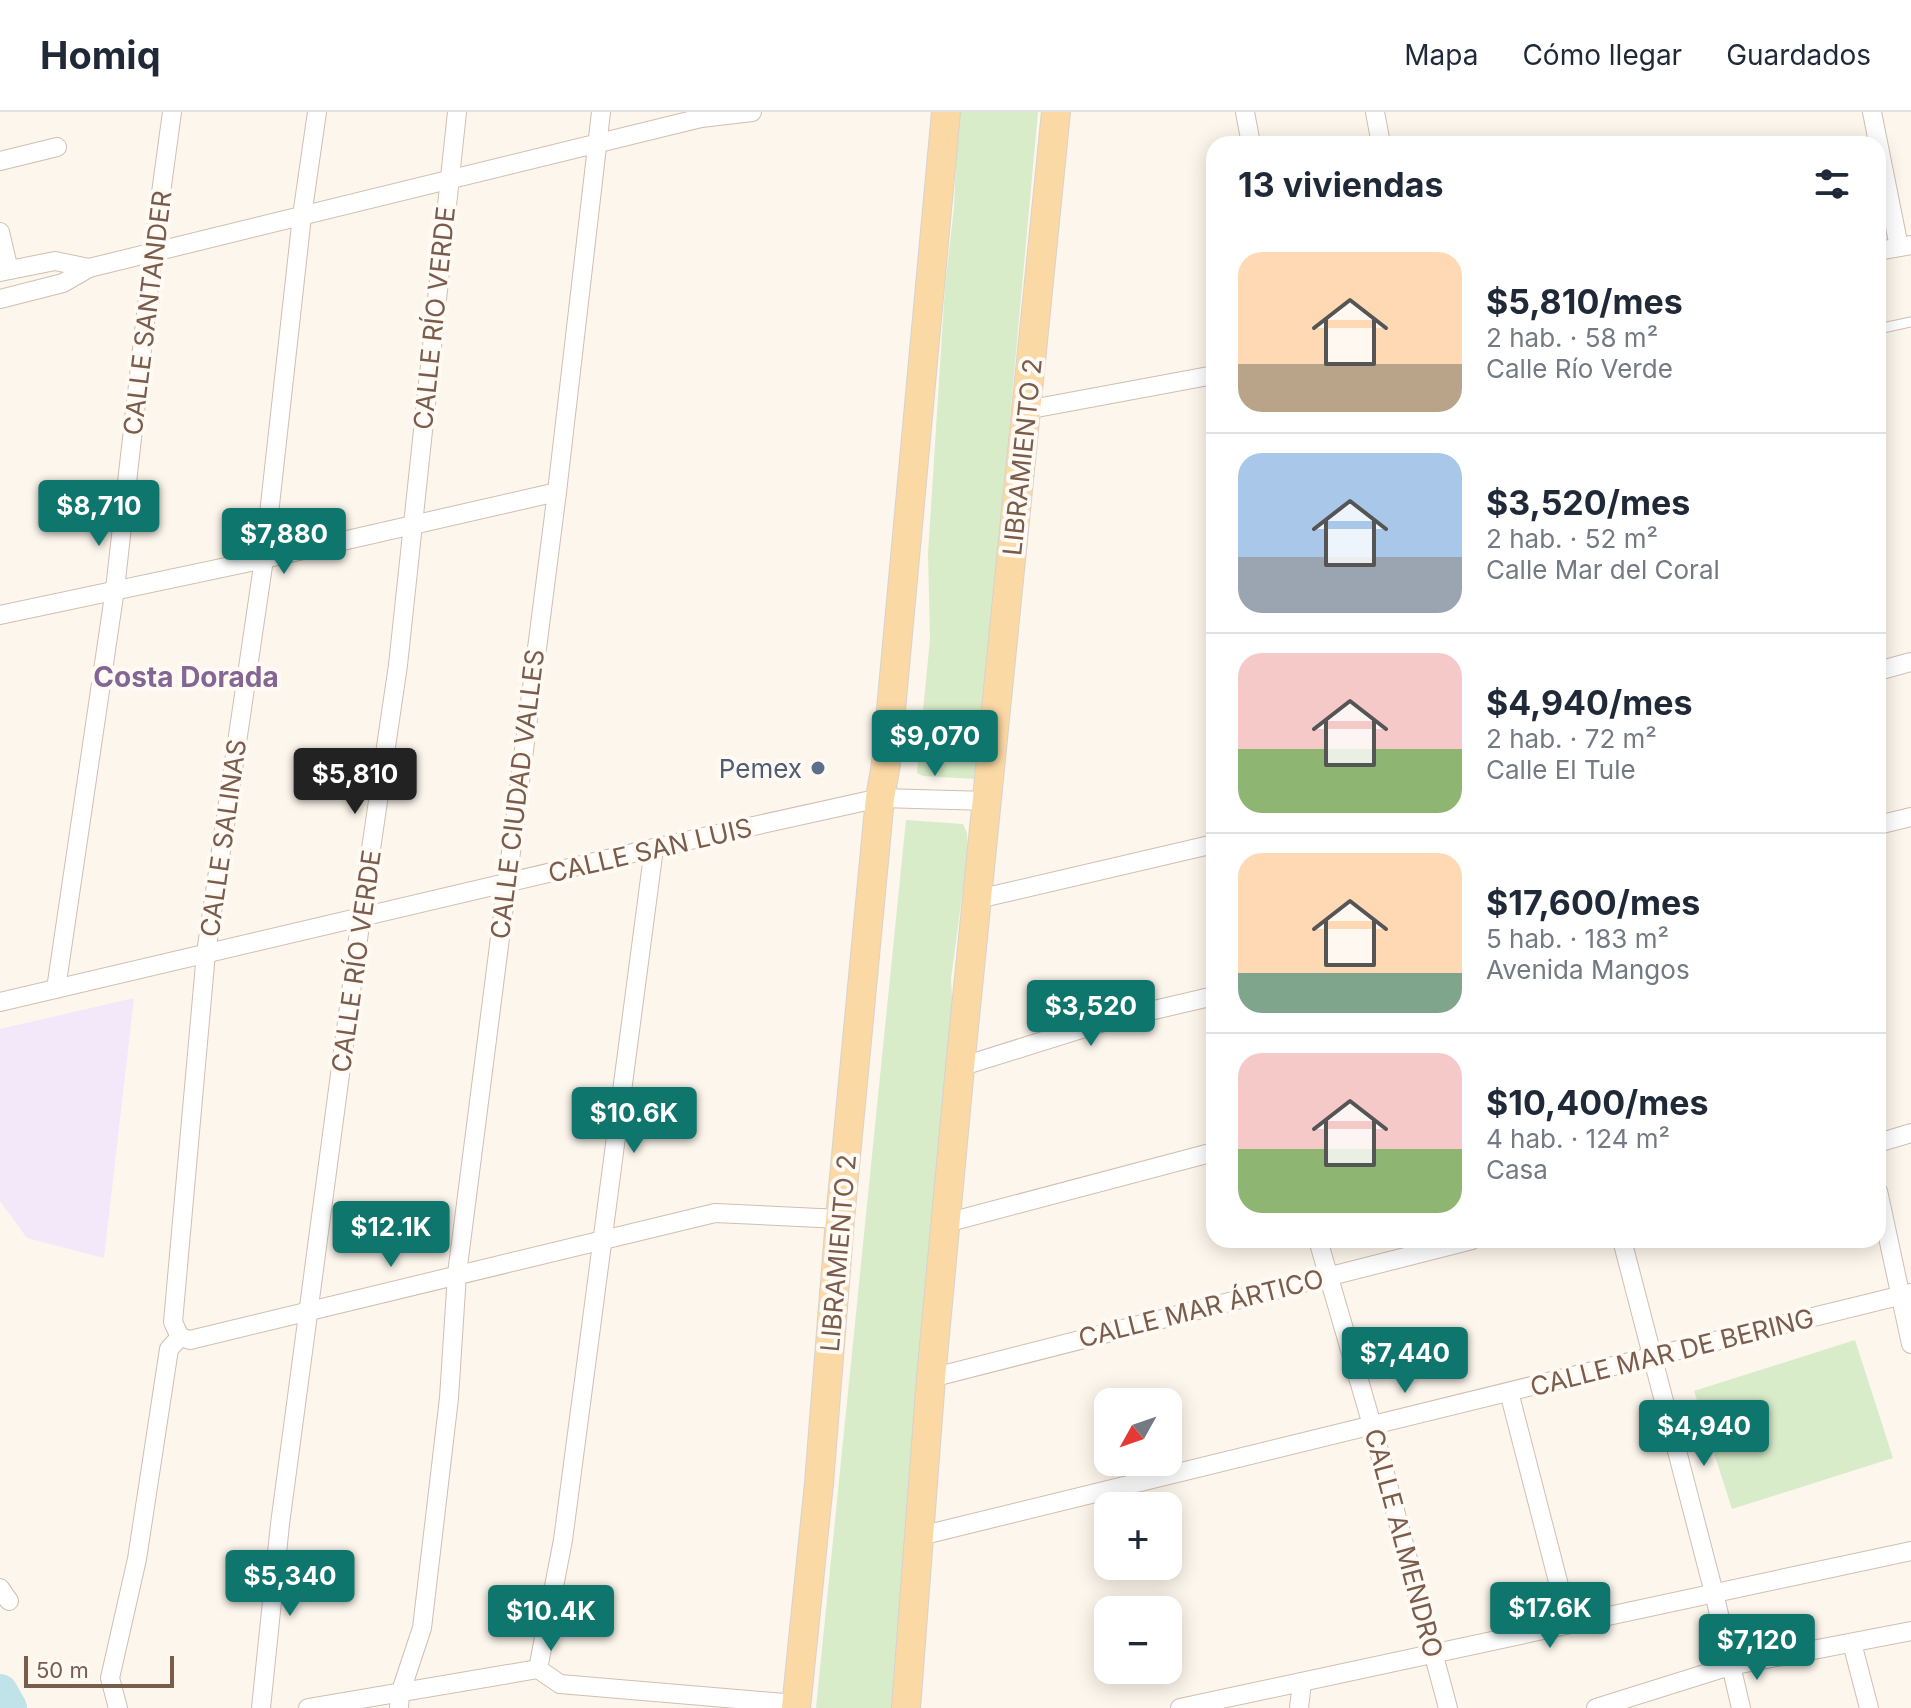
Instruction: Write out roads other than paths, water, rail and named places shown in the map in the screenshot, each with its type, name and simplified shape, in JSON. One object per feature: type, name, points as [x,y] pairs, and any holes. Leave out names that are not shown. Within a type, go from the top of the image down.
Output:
[{"type":"main road","name":"LIBRAMIENTO 2","points":[[796,1706],[946,112]]},
{"type":"main road","name":"LIBRAMIENTO 2","points":[[906,1708],[931,1378],[960,1067],[1056,112]]},
{"type":"street","name":"CALLE SANTANDER","points":[[56,989],[115,589],[172,112]]},
{"type":"street","name":"CALLE SALINAS","points":[[118,1708],[110,1678],[137,1559],[169,1349],[180,1337],[173,1322],[206,953],[264,559],[302,216],[317,112]]},
{"type":"street","name":"CALLE RÍO VERDE","points":[[261,1708],[280,1524],[398,665],[457,112]]},
{"type":"street","name":"CALLE CIUDAD VALLES","points":[[399,1701],[422,1628],[449,1398],[457,1274],[557,492],[601,112]]},
{"type":"street","points":[[0,299],[63,283],[89,268],[153,252],[701,118],[752,112]]},
{"type":"street","points":[[1245,112],[1250,136]]},
{"type":"street","points":[[1375,112],[1380,136]]},
{"type":"street","points":[[1872,112],[1878,136]]},
{"type":"street","points":[[0,161],[57,147]]},
{"type":"street","points":[[1886,169],[1905,246]]},
{"type":"street","points":[[0,232],[4,271],[55,261],[89,268]]},
{"type":"street","points":[[1026,410],[1206,376]]},
{"type":"street","points":[[1,611],[264,559],[557,492]]},
{"type":"street","points":[[1886,669],[1911,662]]},
{"type":"street","points":[[880,798],[988,801]]},
{"type":"street","name":"CALLE SAN LUIS","points":[[0,1002],[880,798]]},
{"type":"street","points":[[1886,823],[1911,817]]},
{"type":"street","points":[[978,899],[1206,846]]},
{"type":"street","points":[[538,1669],[563,1540],[654,848]]},
{"type":"street","points":[[960,1067],[1107,1021],[1206,998]]},
{"type":"street","points":[[1886,1141],[1911,1133]]},
{"type":"street","points":[[946,1223],[1206,1154]]},
{"type":"street","points":[[180,1337],[190,1340],[715,1213],[840,1219]]},
{"type":"street","points":[[1886,1220],[1906,1294],[1911,1344]]},
{"type":"street","name":"CALLE ALMENDRO","points":[[1320,1248],[1372,1425],[1448,1708]]},
{"type":"street","name":"CALLE MAR ÁRTICO","points":[[931,1378],[1440,1248]]},
{"type":"street","points":[[1624,1248],[1741,1708]]},
{"type":"street","name":"CALLE MAR DE BERING","points":[[920,1536],[1906,1294]]},
{"type":"street","points":[[1509,1392],[1569,1624]]},
{"type":"street","points":[[1180,1708],[1911,1551]]},
{"type":"street","points":[[1596,1708],[1730,1666],[1911,1631]]},
{"type":"street","points":[[1852,1643],[1869,1708]]},
{"type":"street","points":[[308,1708],[399,1701],[538,1669],[560,1684],[796,1706]]},
{"type":"street","points":[[1299,1708],[1302,1682]]},
{"type":"lane","points":[[1886,327],[1911,322]]},
{"type":"waterway","points":[[0,1692],[9,1708]]},
{"type":"place","name":"Pemex","points":[[818,768]]},
{"type":"district","name":"Costa Dorada","points":[[186,677]]}]
